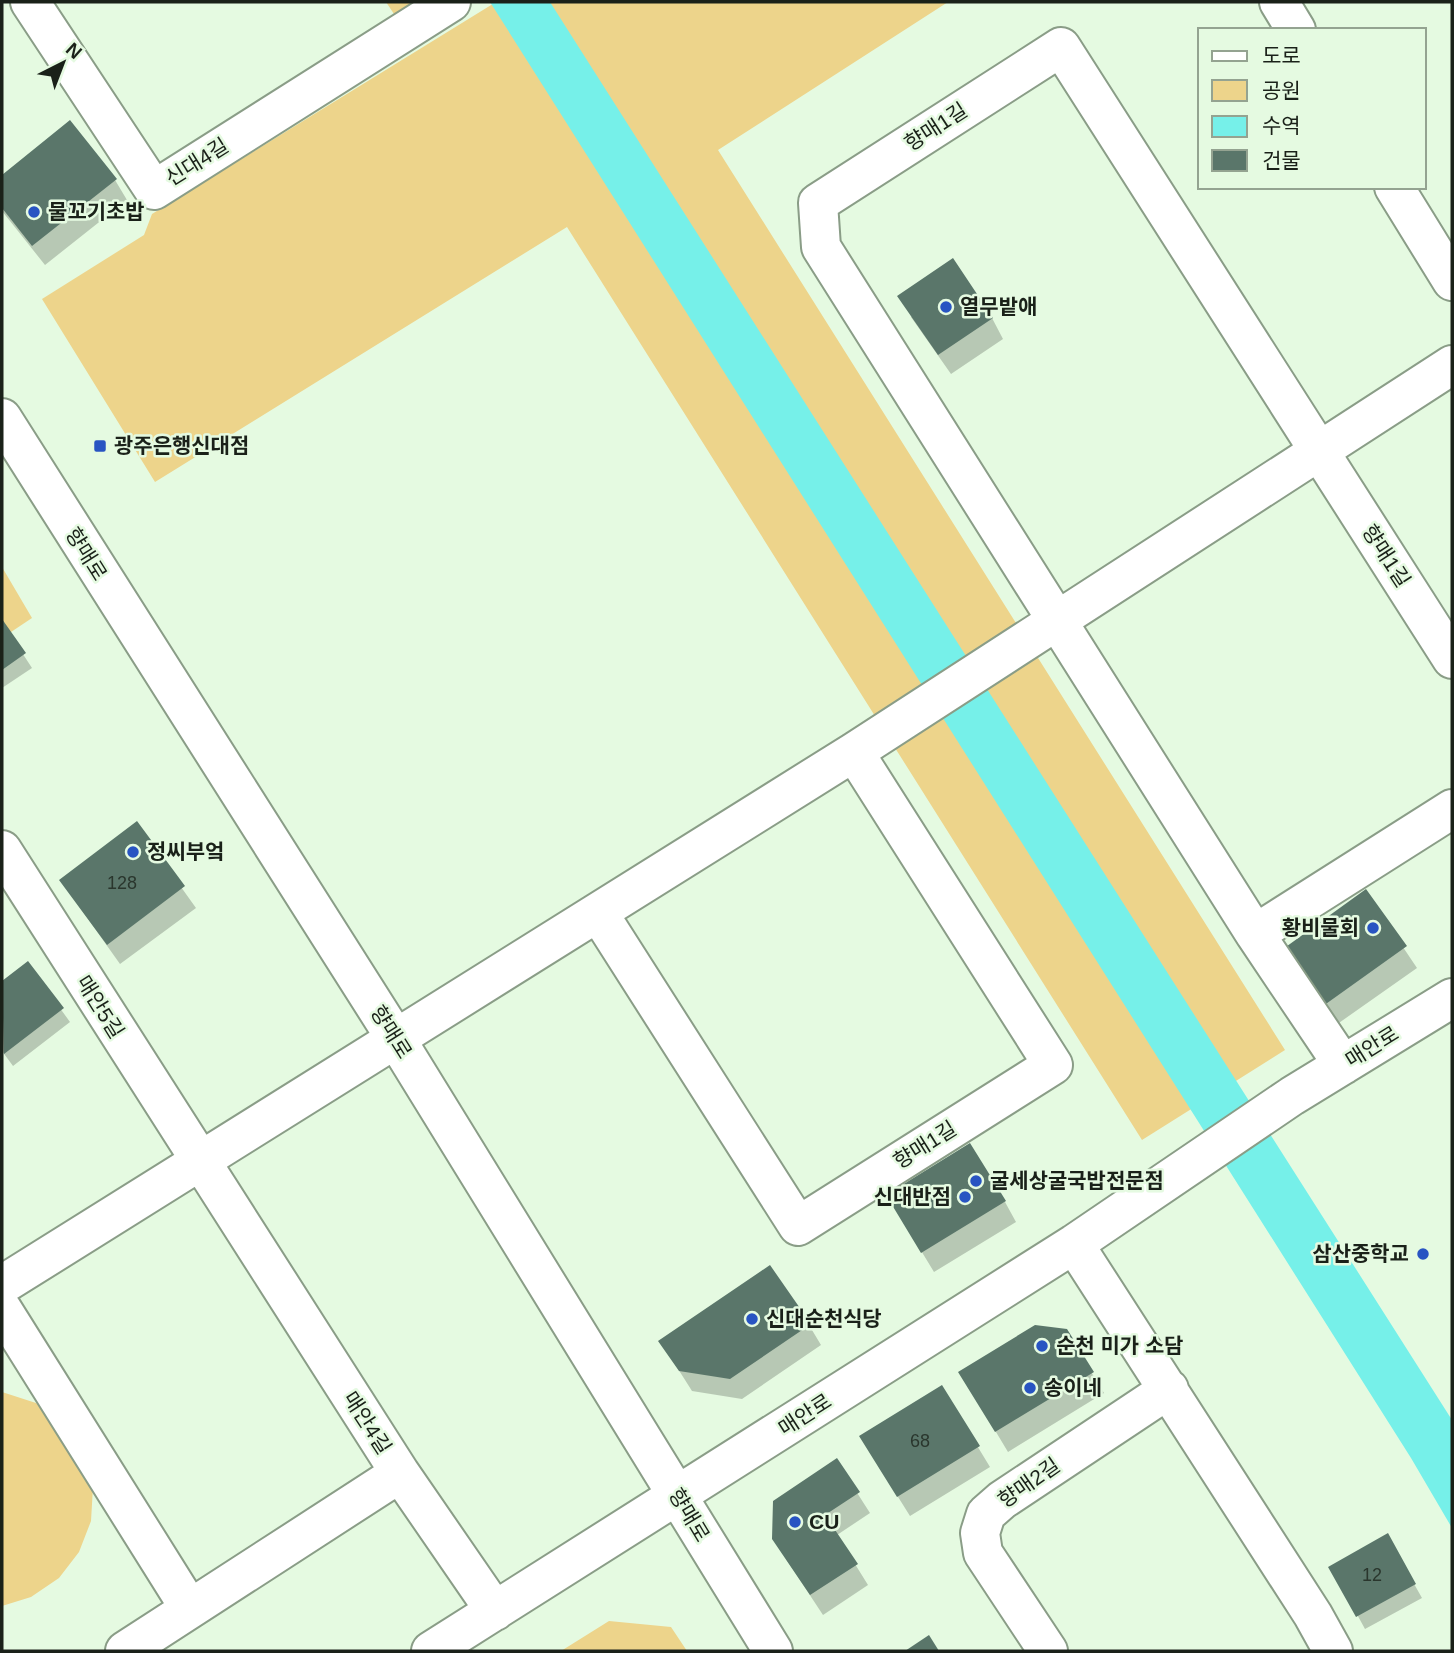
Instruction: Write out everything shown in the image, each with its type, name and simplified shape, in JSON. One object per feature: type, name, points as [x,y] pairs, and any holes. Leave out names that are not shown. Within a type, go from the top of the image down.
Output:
[{"type":"street","name":"신대4길","points":[[30,2],[154,190],[441,9]]},
{"type":"street","points":[[1279,2],[1295,28]]},
{"type":"street","name":"향매1길","points":[[1343,1065],[1255,933],[821,247],[818,203],[1061,47],[1452,659]]},
{"type":"street","points":[[1395,189],[1452,281]]},
{"type":"street","points":[[2,1285],[599,914],[897,725],[1452,365]]},
{"type":"street","name":"향매로","points":[[2,418],[396,1040],[773,1651]]},
{"type":"street","name":"향매1길","points":[[599,914],[798,1226],[1053,1065],[854,752]]},
{"type":"street","points":[[1255,933],[1452,809]]},
{"type":"street","name":"매안5길","points":[[2,850],[198,1163]]},
{"type":"street","name":"매안로","points":[[430,1651],[1074,1244],[1292,1096],[1452,998]]},
{"type":"street","name":"매안4길","points":[[125,1651],[400,1474],[198,1163]]},
{"type":"street","points":[[1074,1244],[1313,1615],[1333,1651]]},
{"type":"street","points":[[2,1309],[190,1609]]},
{"type":"street","name":"향매2길","points":[[1048,1651],[983,1553],[980,1532],[986,1514],[1002,1500],[1169,1389]]},
{"type":"street","points":[[400,1474],[495,1611]]},
{"type":"green space","points":[[386,2],[420,2],[396,17]]},
{"type":"green space","points":[[496,2],[948,2],[718,150],[1285,1050],[1142,1140],[567,227],[155,482],[42,299],[144,235],[152,214]]},
{"type":"green space","points":[[2,567],[32,618],[2,638]]},
{"type":"green space","points":[[2,1392],[36,1403],[66,1427],[93,1487],[91,1521],[79,1552],[59,1578],[31,1597],[2,1606]]},
{"type":"green space","points":[[609,1621],[671,1627],[687,1651],[561,1651]]},
{"type":"water","points":[[490,2],[550,2],[1452,1420],[1452,1528],[1411,1458]]},
{"type":"building","points":[[70,120],[117,179],[32,246],[2,208],[2,175]]},
{"type":"building","points":[[953,258],[993,318],[938,355],[897,296]]},
{"type":"building","points":[[2,619],[26,653],[2,670]]},
{"type":"building","points":[[137,821],[185,886],[107,945],[59,880]]},
{"type":"building","points":[[1366,889],[1407,946],[1323,1006],[1283,949]]},
{"type":"building","points":[[28,961],[64,1008],[4,1054],[2,981]]},
{"type":"building","points":[[970,1143],[1006,1201],[921,1253],[886,1195]]},
{"type":"building","points":[[770,1265],[811,1324],[730,1379],[679,1371],[658,1341]]},
{"type":"building","points":[[1035,1325],[1067,1329],[1094,1372],[995,1432],[958,1372]]},
{"type":"building","points":[[942,1385],[980,1446],[897,1497],[859,1436]]},
{"type":"building","points":[[837,1458],[860,1492],[825,1515],[858,1564],[810,1595],[772,1539],[773,1501]]},
{"type":"building","points":[[1388,1533],[1416,1584],[1356,1617],[1328,1567]]},
{"type":"building","points":[[929,1635],[939,1651],[905,1651]]},
{"type":"place","name":"물꼬기초밥","points":[[34,212]]},
{"type":"place","name":"열무밭애","points":[[946,307]]},
{"type":"place","name":"광주은행신대점","points":[[100,446]]},
{"type":"place","name":"정씨부엌","points":[[133,852]]},
{"type":"place","name":"황비물회","points":[[1373,928]]},
{"type":"place","name":"굴세상굴국밥전문점","points":[[976,1181]]},
{"type":"place","name":"신대반점","points":[[965,1197]]},
{"type":"place","name":"삼산중학교","points":[[1423,1254]]},
{"type":"place","name":"신대순천식당","points":[[752,1319]]},
{"type":"place","name":"순천 미가 소담","points":[[1042,1346]]},
{"type":"place","name":"송이네","points":[[1030,1388]]},
{"type":"place","name":"CU","points":[[795,1522]]}]
